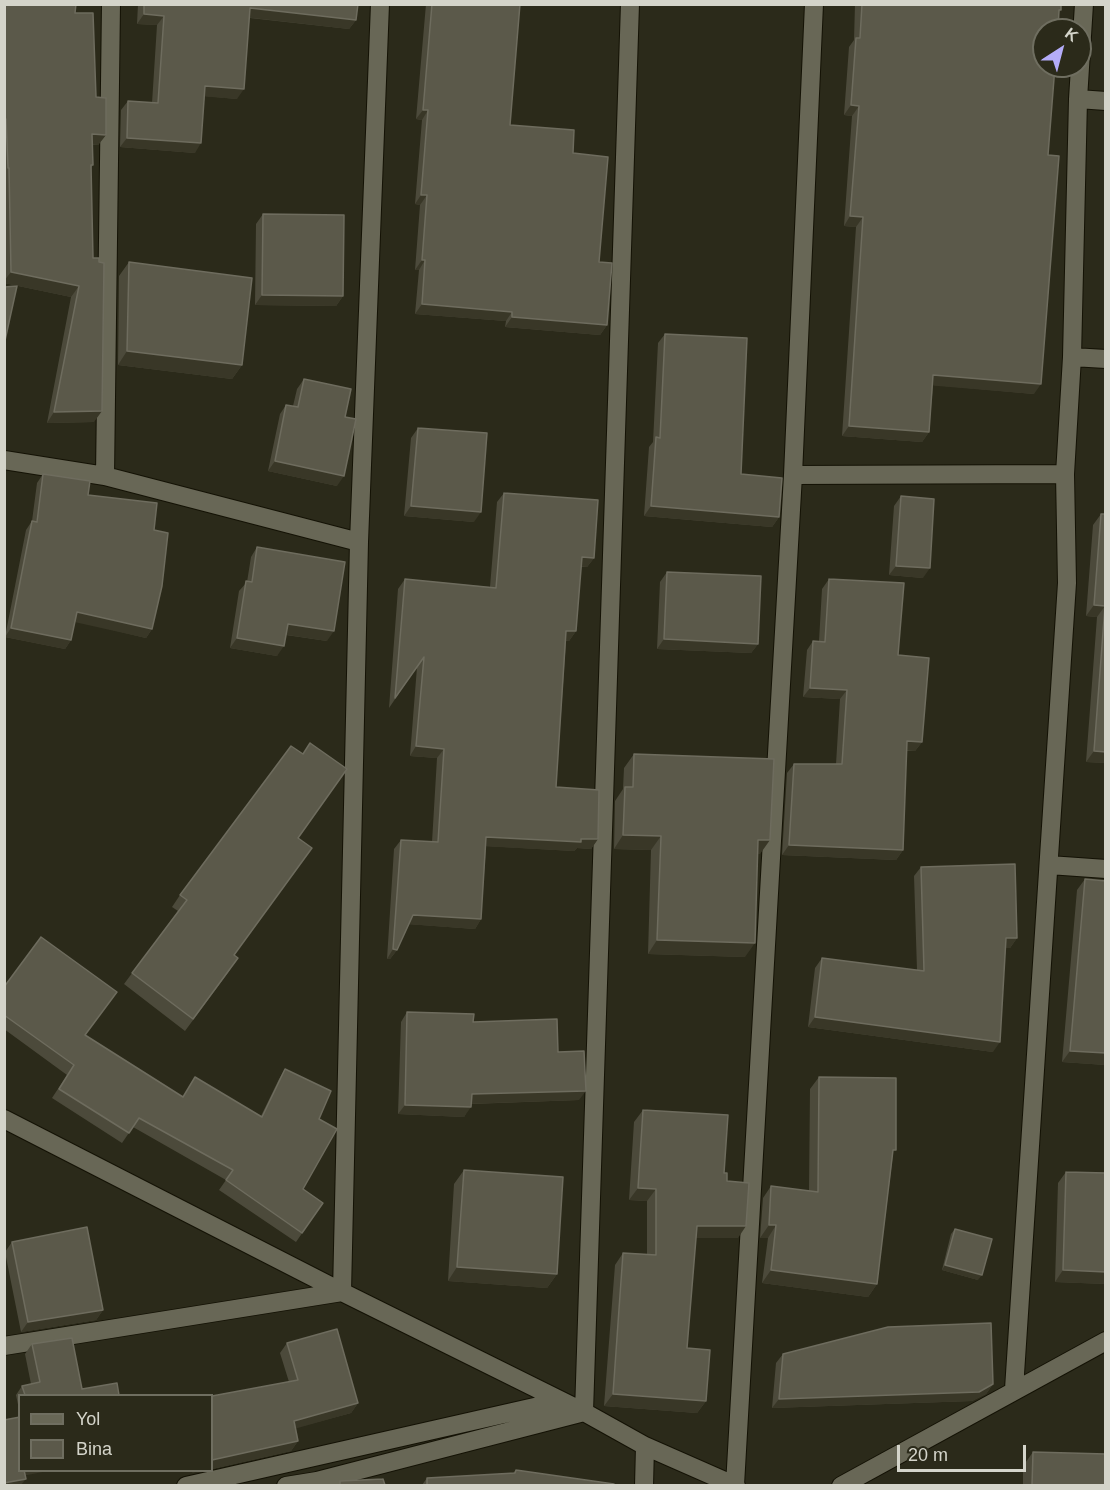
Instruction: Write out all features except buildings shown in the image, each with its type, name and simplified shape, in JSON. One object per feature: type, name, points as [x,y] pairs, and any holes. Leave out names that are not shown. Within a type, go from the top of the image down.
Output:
[{"type":"street","points":[[105,476],[111,4]]},
{"type":"street","points":[[342,1292],[359,542],[380,4]]},
{"type":"street","points":[[584,1412],[630,4]]},
{"type":"street","points":[[4,1119],[342,1292],[584,1412],[645,1446],[736,1485],[792,475],[814,4]]},
{"type":"street","points":[[1014,1389],[1066,583],[1065,474],[1072,357],[1078,99],[1084,4]]},
{"type":"street","points":[[1078,99],[1106,101]]},
{"type":"street","points":[[1072,357],[1106,359]]},
{"type":"street","points":[[4,460],[105,476],[359,542]]},
{"type":"street","points":[[792,475],[1065,474]]},
{"type":"street","points":[[1049,865],[1106,869]]},
{"type":"street","points":[[4,1346],[342,1292]]},
{"type":"street","points":[[842,1485],[1014,1389],[1106,1341]]},
{"type":"street","points":[[186,1485],[561,1401]]},
{"type":"street","points":[[286,1485],[317,1483],[584,1412]]},
{"type":"street","points":[[644,1485],[645,1446]]}]
